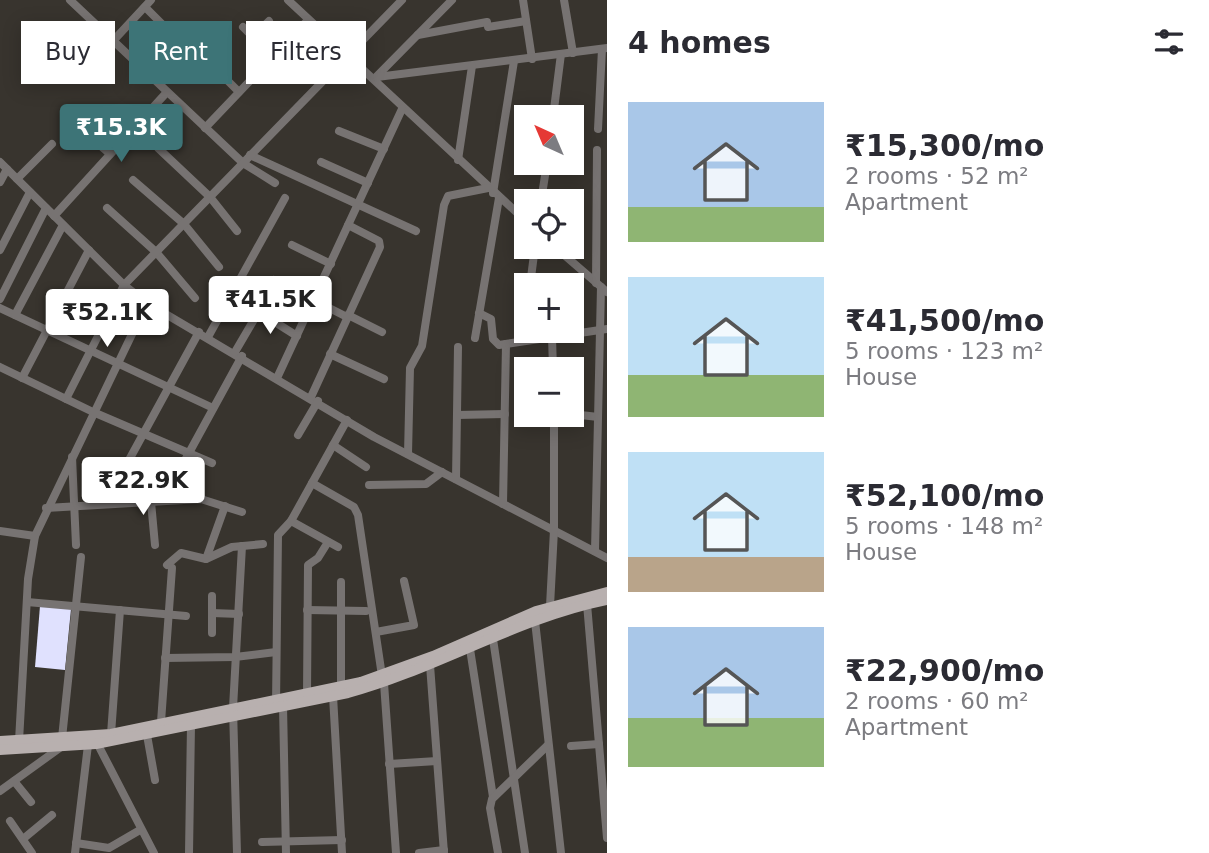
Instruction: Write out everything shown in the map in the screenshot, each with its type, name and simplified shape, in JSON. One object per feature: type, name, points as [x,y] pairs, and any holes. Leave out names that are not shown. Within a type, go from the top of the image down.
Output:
[{"type":"main road","points":[[278,704],[307,694],[383,679],[551,606],[607,592]]},
{"type":"main road","points":[[93,742],[111,734],[161,723],[333,696],[430,665],[535,621],[607,600]]},
{"type":"main road","points":[[2,749],[93,742],[147,734],[191,725],[233,712]]},
{"type":"main road","points":[[2,749],[19,741],[62,743]]},
{"type":"street","points":[[70,0],[92,21]]},
{"type":"street","points":[[366,37],[402,0]]},
{"type":"street","points":[[374,79],[452,0]]},
{"type":"street","points":[[523,0],[532,59]]},
{"type":"street","points":[[564,0],[573,53]]},
{"type":"street","points":[[291,1],[309,20]]},
{"type":"street","points":[[115,39],[148,4],[163,21]]},
{"type":"street","points":[[418,35],[526,21]]},
{"type":"street","points":[[243,27],[246,30]]},
{"type":"street","points":[[115,43],[243,163],[275,183]]},
{"type":"street","points":[[374,79],[604,48],[598,129]]},
{"type":"street","points":[[554,105],[561,54]]},
{"type":"street","points":[[475,338],[493,193],[514,61]]},
{"type":"street","points":[[458,160],[472,66]]},
{"type":"street","points":[[366,73],[402,110],[514,211]]},
{"type":"street","points":[[231,84],[239,92]]},
{"type":"street","points":[[205,128],[247,84]]},
{"type":"street","points":[[66,399],[124,285],[320,84]]},
{"type":"street","points":[[54,216],[167,92]]},
{"type":"street","points":[[277,378],[402,110]]},
{"type":"street","points":[[147,113],[160,125]]},
{"type":"street","points":[[102,115],[127,136]]},
{"type":"street","points":[[340,131],[384,149]]},
{"type":"street","points":[[87,134],[110,154]]},
{"type":"street","points":[[17,179],[51,144]]},
{"type":"street","points":[[158,148],[210,197],[237,231]]},
{"type":"street","points":[[595,551],[603,330],[597,150]]},
{"type":"street","points":[[250,155],[416,231]]},
{"type":"street","points":[[321,162],[368,183]]},
{"type":"street","points":[[3,166],[124,285],[147,303],[408,454],[607,558]]},
{"type":"street","points":[[0,182],[3,166]]},
{"type":"street","points":[[133,180],[184,224],[219,267]]},
{"type":"street","points":[[0,250],[30,192]]},
{"type":"street","points":[[408,454],[410,368],[422,346],[443,205],[448,196],[493,193]]},
{"type":"street","points":[[208,337],[285,198]]},
{"type":"street","points":[[0,299],[46,208]]},
{"type":"street","points":[[107,208],[156,252],[195,298]]},
{"type":"street","points":[[15,315],[63,225]]},
{"type":"street","points":[[298,435],[330,354],[380,244],[348,225]]},
{"type":"street","points":[[292,245],[331,264]]},
{"type":"street","points":[[22,378],[89,250]]},
{"type":"street","points":[[568,259],[601,288]]},
{"type":"street","points":[[274,280],[382,332]]},
{"type":"street","points":[[178,473],[266,299]]},
{"type":"street","points":[[19,741],[27,602],[34,536],[147,303]]},
{"type":"street","points":[[0,308],[213,408]]},
{"type":"street","points":[[258,312],[297,336]]},
{"type":"street","points":[[480,313],[491,319],[496,344],[514,343]]},
{"type":"street","points":[[584,333],[603,330]]},
{"type":"street","points":[[129,460],[199,332]]},
{"type":"street","points":[[503,504],[506,344]]},
{"type":"street","points":[[456,479],[458,347]]},
{"type":"street","points":[[330,354],[384,379]]},
{"type":"street","points":[[0,367],[93,412],[212,463]]},
{"type":"street","points":[[457,415],[505,414]]},
{"type":"street","points":[[584,415],[598,417]]},
{"type":"street","points":[[286,853],[276,652],[277,542],[280,531],[290,521],[347,419]]},
{"type":"street","points":[[551,606],[554,427]]},
{"type":"street","points":[[333,445],[366,467]]},
{"type":"street","points":[[72,454],[76,545]]},
{"type":"street","points":[[369,485],[426,484],[442,472]]},
{"type":"street","points":[[312,483],[354,507],[358,515],[383,679],[396,853]]},
{"type":"street","points":[[46,508],[201,499],[242,512]]},
{"type":"street","points":[[151,502],[155,545]]},
{"type":"street","points":[[206,559],[225,506]]},
{"type":"street","points":[[290,521],[338,547]]},
{"type":"street","points":[[0,531],[34,536]]},
{"type":"street","points":[[307,694],[308,565],[318,558],[328,542]]},
{"type":"street","points":[[161,723],[170,567],[181,553],[206,559],[242,546],[263,544]]},
{"type":"street","points":[[237,853],[233,712],[242,546]]},
{"type":"street","points":[[0,791],[62,743],[81,557]]},
{"type":"street","points":[[376,632],[414,625],[404,581]]},
{"type":"street","points":[[341,583],[341,687]]},
{"type":"street","points":[[212,596],[212,633]]},
{"type":"street","points":[[27,602],[186,616]]},
{"type":"street","points":[[587,604],[607,838]]},
{"type":"street","points":[[111,734],[120,610]]},
{"type":"street","points":[[307,610],[366,611]]},
{"type":"street","points":[[212,613],[239,614]]},
{"type":"street","points":[[535,621],[561,853]]},
{"type":"street","points":[[493,639],[525,853]]},
{"type":"street","points":[[470,649],[494,797]]},
{"type":"street","points":[[165,659],[235,657],[276,652]]},
{"type":"street","points":[[419,853],[444,852],[430,665]]},
{"type":"street","points":[[333,696],[342,853]]},
{"type":"street","points":[[189,853],[191,725]]},
{"type":"street","points":[[147,734],[155,780]]},
{"type":"street","points":[[93,742],[154,853]]},
{"type":"street","points":[[75,853],[93,742]]},
{"type":"street","points":[[571,746],[599,744]]},
{"type":"street","points":[[498,853],[490,808],[494,797],[548,745]]},
{"type":"street","points":[[389,764],[437,761]]},
{"type":"street","points":[[14,781],[31,802]]},
{"type":"street","points":[[23,839],[52,815]]},
{"type":"street","points":[[10,821],[32,853]]},
{"type":"street","points":[[76,843],[108,850],[141,830]]},
{"type":"street","points":[[262,842],[342,840]]},
{"type":"building","points":[[40,606],[71,609],[65,670],[35,667]]}]
